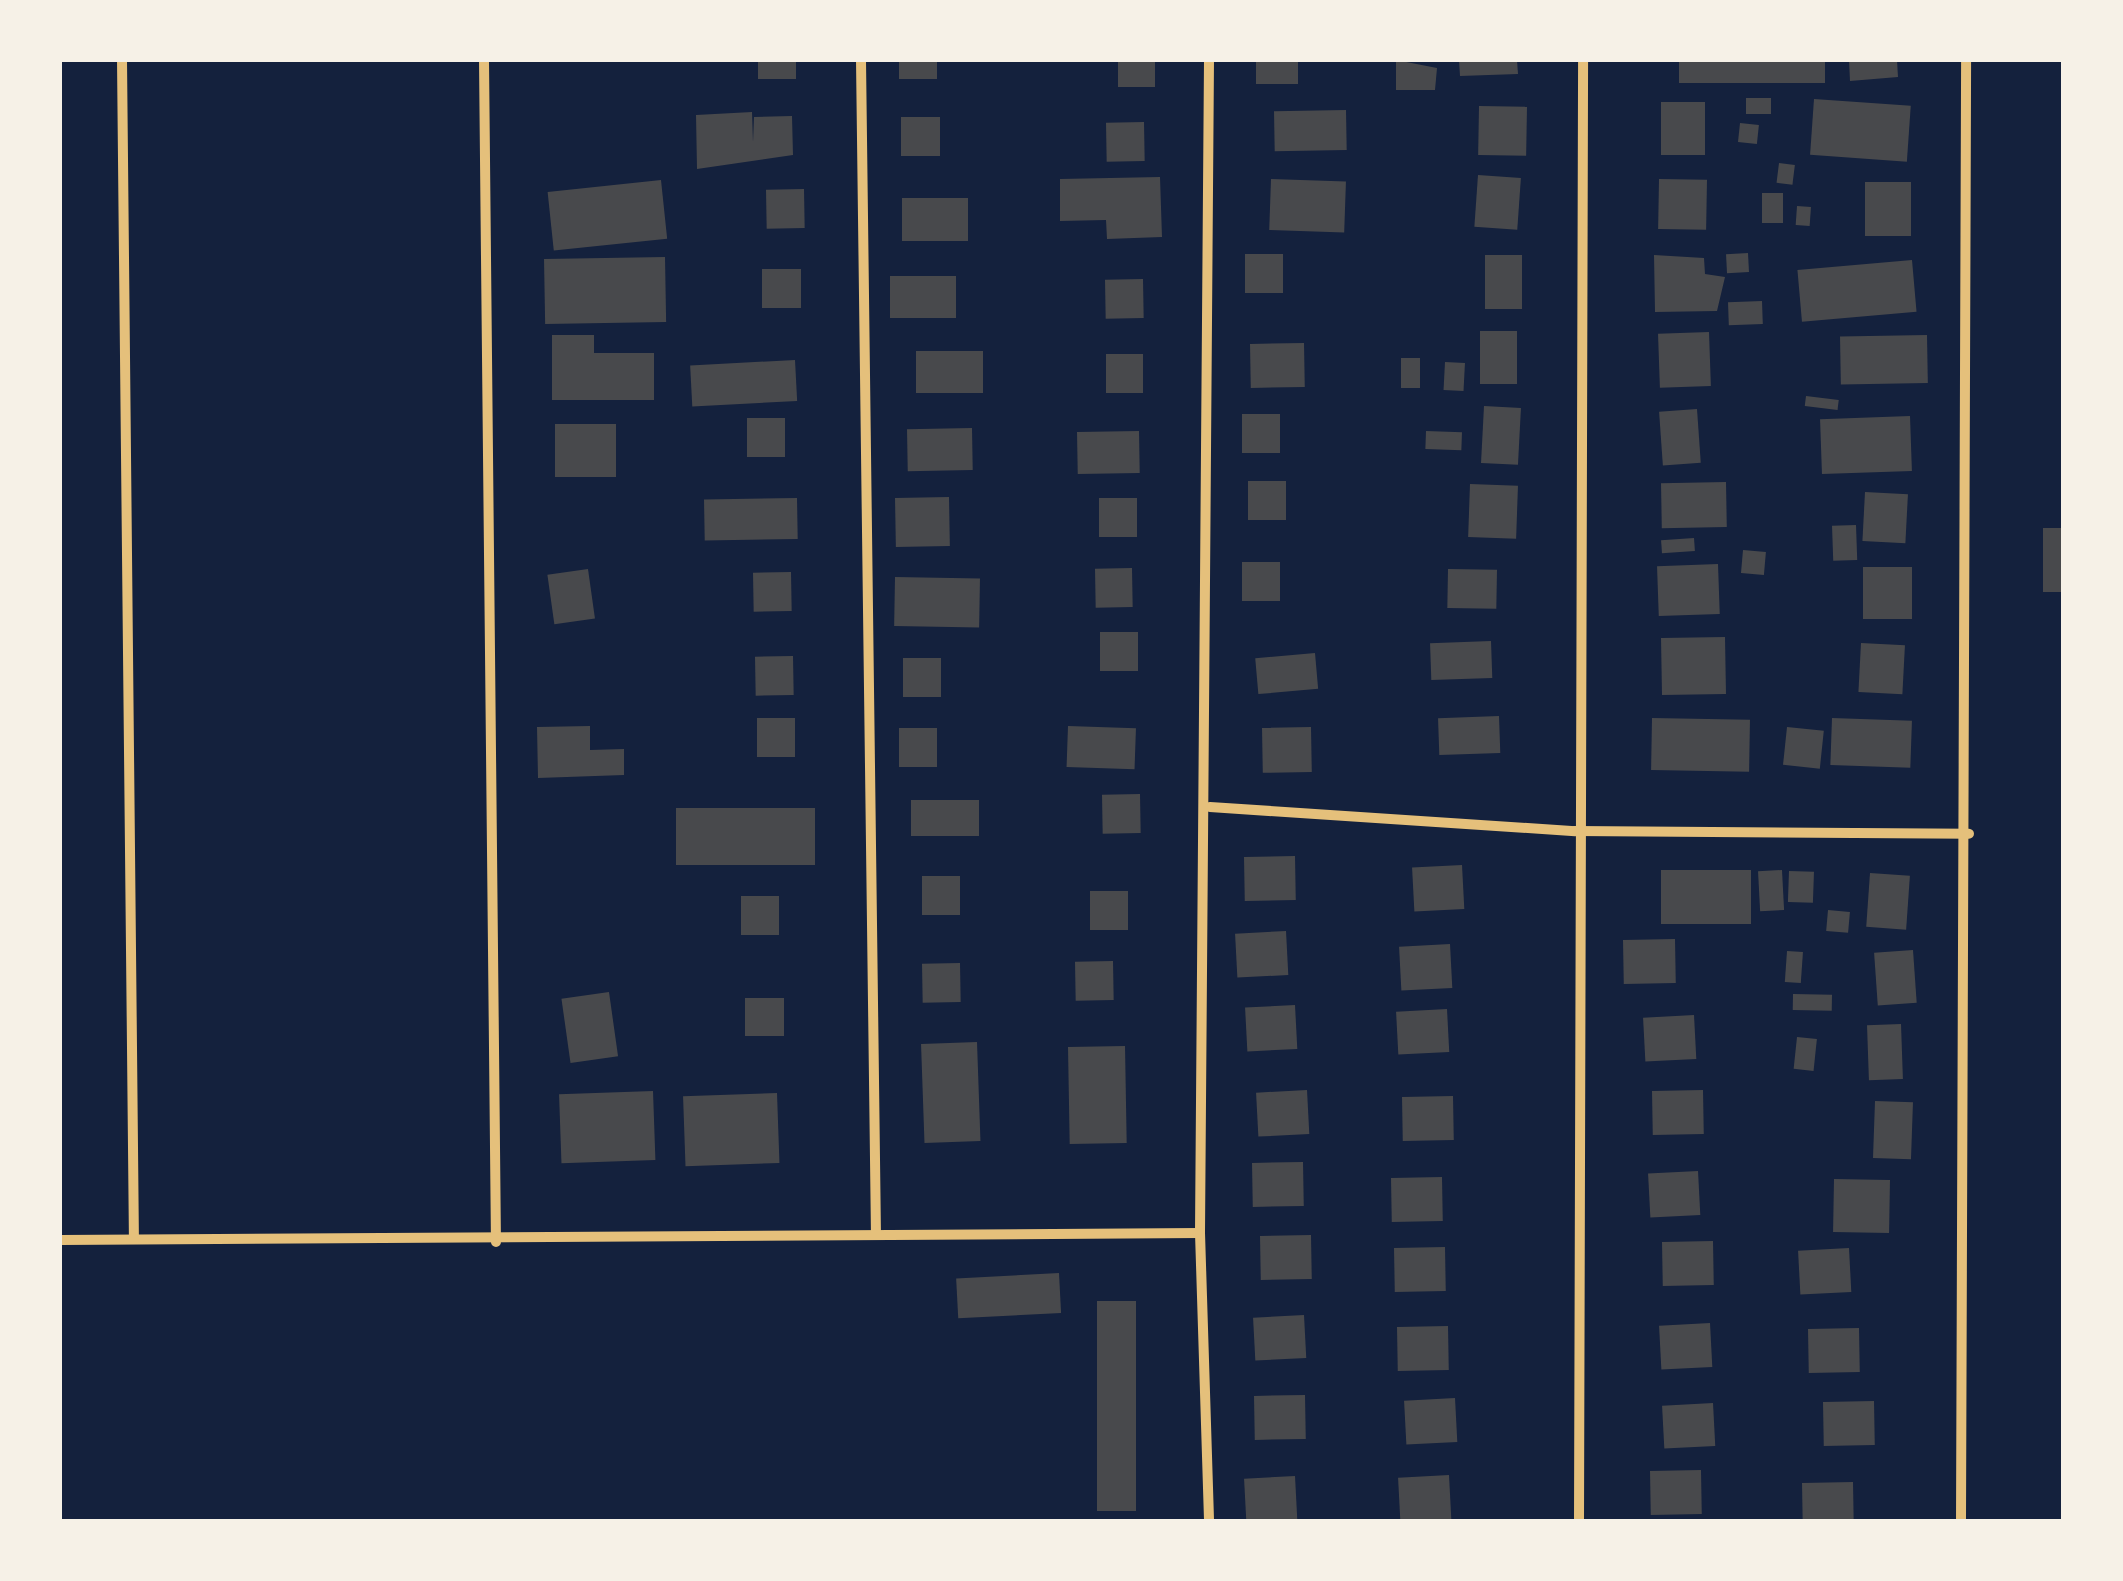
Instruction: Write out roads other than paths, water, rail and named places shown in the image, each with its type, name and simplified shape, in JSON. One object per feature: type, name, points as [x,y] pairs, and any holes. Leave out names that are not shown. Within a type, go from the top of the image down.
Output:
[{"type":"street","points":[[122,60],[134,1238]]},
{"type":"street","points":[[484,60],[496,1242]]},
{"type":"street","points":[[861,60],[876,1231]]},
{"type":"street","points":[[1209,60],[1210,807],[1200,1233],[1209,1521]]},
{"type":"street","points":[[1579,1521],[1575,830],[1583,60]]},
{"type":"street","points":[[1961,1521],[1969,834],[1966,60]]},
{"type":"street","points":[[1210,807],[1575,830],[1969,834]]},
{"type":"street","points":[[60,1240],[496,1242],[876,1231],[1200,1233]]}]
